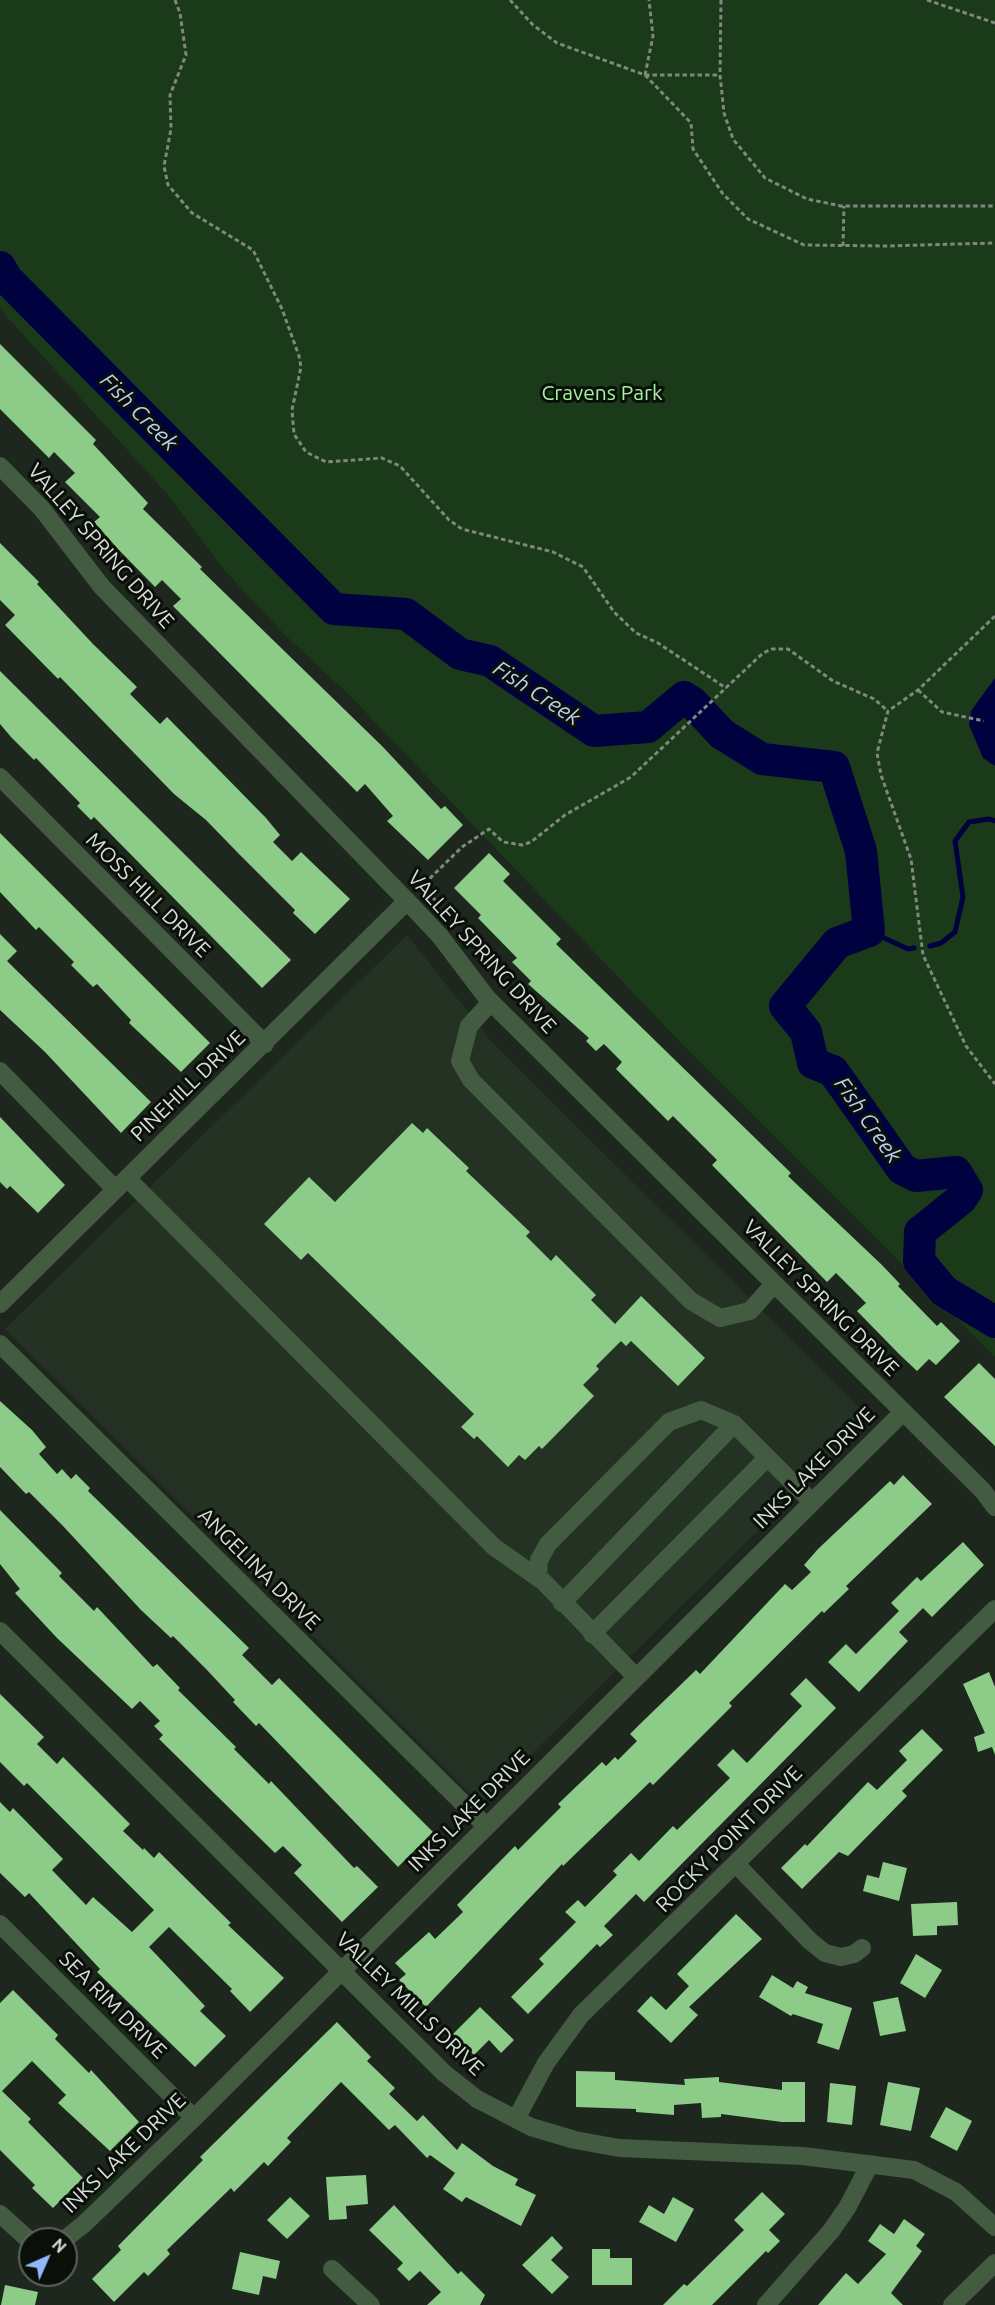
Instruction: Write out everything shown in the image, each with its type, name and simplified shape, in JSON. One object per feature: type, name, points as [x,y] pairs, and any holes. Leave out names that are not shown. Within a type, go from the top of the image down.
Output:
[{"type":"street","name":"VALLEY SPRING DRIVE","points":[[0,466],[42,509],[102,587],[440,936],[491,1002],[983,1491],[995,1507]]},
{"type":"street","name":"MOSS HILL DRIVE","points":[[0,777],[265,1044]]},
{"type":"street","name":"PINEHILL DRIVE","points":[[0,1304],[407,901]]},
{"type":"street","points":[[491,1002],[469,1026],[460,1061],[471,1080],[683,1293],[720,1318],[750,1311],[774,1284]]},
{"type":"street","points":[[0,1071],[121,1183],[494,1547],[541,1580]]},
{"type":"street","name":"ANGELINA DRIVE","points":[[0,1344],[486,1826]]},
{"type":"street","points":[[636,1677],[541,1580],[538,1576],[539,1560],[548,1544],[669,1422],[701,1410],[734,1424],[766,1459],[812,1502]]},
{"type":"street","name":"INKS LAKE DRIVE","points":[[78,2229],[194,2118],[903,1412]]},
{"type":"street","points":[[562,1603],[734,1424]]},
{"type":"street","points":[[592,1634],[766,1459]]},
{"type":"street","name":"ROCKY POINT DRIVE","points":[[516,2119],[546,2063],[581,2015],[995,1609]]},
{"type":"street","name":"VALLEY MILLS DRIVE","points":[[0,1631],[444,2073],[477,2099],[531,2127],[575,2140],[619,2148],[803,2156],[914,2170],[956,2192],[995,2227]]},
{"type":"street","points":[[736,1864],[810,1941],[825,1953],[841,1957],[855,1954],[862,1948]]},
{"type":"street","name":"SEA RIM DRIVE","points":[[0,1924],[194,2118]]},
{"type":"street","points":[[766,2305],[831,2231],[847,2208],[870,2164]]},
{"type":"street","points":[[0,2214],[18,2230]]},
{"type":"street","points":[[952,2305],[995,2263]]},
{"type":"street","points":[[332,2269],[371,2305]]},
{"type":"path","points":[[175,0],[180,13],[186,55],[170,95],[171,129],[164,166],[168,185],[192,213],[253,250],[282,309],[299,356],[301,367],[292,410],[294,434],[306,452],[326,462],[382,458],[400,466],[449,520],[462,529],[553,552],[583,567],[614,612],[636,633],[658,643],[726,688]]},
{"type":"path","points":[[510,0],[533,24],[557,43],[645,75],[720,75]]},
{"type":"path","points":[[645,75],[653,36],[649,0]]},
{"type":"path","points":[[721,0],[720,75],[724,113],[733,139],[747,160],[765,178],[779,188],[807,199],[844,206],[995,206]]},
{"type":"path","points":[[927,0],[995,23]]},
{"type":"path","points":[[645,75],[691,123],[693,149],[723,194],[748,219],[804,245],[995,243]]},
{"type":"path","points":[[843,246],[844,206]]},
{"type":"path","points":[[995,616],[918,690],[888,711],[877,753],[881,775],[911,859],[923,955],[966,1046],[995,1084]]},
{"type":"path","points":[[407,901],[462,847],[489,829],[502,842],[522,845],[531,842],[565,815],[631,777],[764,653],[780,647],[794,653],[833,681],[874,699],[888,711]]},
{"type":"path","points":[[918,690],[942,712],[984,721]]},
{"type":"path","points":[[422,886],[438,903]]},
{"type":"shaded area","points":[[995,678],[995,766],[983,758],[969,725],[971,711]]},
{"type":"shaded area","points":[[407,935],[491,1041],[871,1419],[481,1804],[5,1329]]},
{"type":"green space","name":"Cravens Park","points":[[0,0],[995,0],[995,1357],[683,1045],[350,696],[285,635],[224,570],[169,496],[0,309]]},
{"type":"building","points":[[0,344],[96,440],[93,444],[148,503],[143,509],[202,567],[200,569],[383,747],[441,809],[445,806],[463,825],[428,860],[387,821],[393,816],[365,784],[357,792],[173,606],[181,599],[162,580],[155,587],[118,549],[94,522],[100,517],[65,482],[75,473],[54,452],[49,458],[0,409]]},
{"type":"building","points":[[0,543],[39,582],[37,584],[93,644],[137,687],[130,694],[160,724],[167,717],[266,818],[280,835],[273,842],[292,861],[301,852],[350,899],[315,934],[293,913],[295,910],[206,820],[174,794],[60,677],[58,679],[5,625],[15,615],[0,600]]},
{"type":"building","points":[[0,671],[291,960],[262,988],[94,817],[91,820],[77,806],[80,803],[0,724]]},
{"type":"building","points":[[0,833],[210,1043],[181,1072],[129,1023],[131,1020],[97,984],[93,987],[71,965],[74,962],[39,927],[36,930],[0,892]]},
{"type":"building","points":[[489,853],[510,874],[503,881],[561,939],[556,944],[791,1173],[788,1176],[882,1265],[900,1284],[898,1286],[937,1326],[941,1322],[960,1341],[936,1365],[929,1359],[917,1371],[857,1311],[866,1303],[836,1273],[827,1282],[712,1165],[717,1160],[673,1116],[668,1121],[616,1069],[622,1062],[604,1044],[596,1051],[586,1041],[589,1038],[528,984],[531,981],[512,962],[517,958],[478,918],[481,915],[454,888]]},
{"type":"building","points":[[0,934],[17,951],[7,961],[151,1102],[121,1133],[45,1052],[0,1010]]},
{"type":"building","points":[[0,1117],[65,1185],[38,1213],[10,1186],[7,1189],[0,1182]]},
{"type":"building","points":[[412,1123],[423,1133],[427,1128],[469,1168],[466,1171],[530,1232],[526,1236],[551,1261],[556,1255],[596,1295],[591,1300],[615,1324],[641,1296],[705,1358],[678,1386],[631,1341],[626,1346],[621,1341],[596,1366],[599,1369],[583,1385],[594,1396],[542,1449],[539,1446],[525,1460],[519,1455],[508,1467],[477,1436],[474,1439],[461,1427],[474,1414],[308,1253],[301,1260],[264,1224],[309,1177],[335,1202]]},
{"type":"building","points":[[979,1363],[995,1379],[995,1446],[944,1397]]},
{"type":"building","points":[[0,1401],[32,1430],[46,1447],[39,1454],[57,1474],[62,1469],[71,1479],[76,1474],[90,1488],[88,1491],[249,1648],[242,1655],[272,1685],[279,1678],[433,1832],[398,1867],[259,1723],[256,1726],[207,1670],[173,1636],[171,1638],[141,1610],[63,1526],[29,1492],[26,1494],[0,1467]]},
{"type":"building","points":[[903,1475],[932,1504],[846,1586],[849,1589],[824,1613],[822,1611],[729,1703],[732,1706],[653,1785],[650,1782],[563,1866],[562,1864],[426,2007],[399,1980],[406,1974],[395,1963],[429,1932],[435,1939],[463,1912],[457,1905],[515,1846],[518,1850],[561,1807],[558,1804],[602,1762],[606,1766],[615,1757],[618,1760],[637,1741],[630,1734],[640,1724],[696,1670],[700,1674],[785,1584],[792,1590],[811,1572],[804,1565],[818,1549],[890,1481],[894,1485]]},
{"type":"building","points":[[0,1510],[62,1573],[59,1576],[94,1611],[97,1607],[153,1667],[157,1664],[180,1688],[178,1690],[236,1747],[234,1749],[269,1784],[271,1781],[354,1868],[357,1866],[378,1887],[342,1922],[294,1873],[302,1865],[283,1846],[275,1853],[159,1739],[163,1735],[154,1726],[160,1721],[140,1701],[132,1709],[57,1638],[15,1593],[20,1589],[0,1564]]},
{"type":"building","points":[[963,1542],[984,1565],[932,1617],[923,1608],[899,1632],[908,1641],[859,1692],[828,1662],[846,1644],[856,1654],[899,1611],[891,1603],[917,1577],[921,1581]]},
{"type":"building","points":[[989,1672],[995,1687],[995,1755],[992,1747],[978,1752],[974,1737],[985,1733],[963,1684]]},
{"type":"building","points":[[806,1678],[836,1708],[644,1902],[636,1894],[604,1926],[613,1935],[600,1947],[597,1944],[528,2014],[511,1997],[544,1964],[539,1959],[576,1922],[565,1912],[578,1900],[585,1907],[617,1875],[613,1871],[631,1853],[639,1861],[673,1826],[677,1830],[730,1778],[717,1765],[733,1749],[747,1763],[802,1706],[790,1694]]},
{"type":"building","points":[[0,1694],[44,1737],[37,1744],[57,1764],[63,1757],[130,1824],[123,1831],[154,1858],[159,1852],[231,1923],[228,1925],[284,1978],[250,2012],[230,1991],[232,1989],[169,1927],[149,1947],[205,2006],[200,2011],[226,2036],[195,2067],[97,1972],[100,1969],[29,1893],[25,1897],[0,1873],[0,1802],[10,1812],[13,1808],[63,1859],[52,1870],[86,1905],[93,1897],[132,1932],[154,1910],[27,1783],[24,1786],[0,1762]]},
{"type":"building","points":[[922,1729],[943,1750],[902,1791],[907,1796],[848,1856],[839,1852],[802,1889],[781,1868],[805,1844],[807,1846],[868,1782],[877,1790],[907,1760],[899,1751]]},
{"type":"building","points":[[883,1862],[907,1868],[899,1901],[863,1891],[867,1875],[879,1878]]},
{"type":"building","points":[[957,1902],[958,1925],[937,1926],[937,1935],[913,1936],[911,1904]]},
{"type":"building","points":[[736,1914],[762,1939],[689,2007],[698,2015],[671,2043],[637,2011],[651,1996],[666,2010],[689,1986],[677,1974]]},
{"type":"building","points":[[916,1954],[942,1970],[925,1998],[900,1983]]},
{"type":"building","points":[[772,1975],[793,1988],[797,1981],[808,1987],[805,1993],[852,2008],[839,2050],[817,2043],[823,2024],[793,2014],[791,2016],[759,1997]]},
{"type":"building","points":[[13,1990],[58,2035],[55,2039],[89,2073],[91,2070],[139,2122],[110,2151],[58,2103],[66,2095],[32,2061],[2,2091],[31,2119],[28,2122],[83,2178],[53,2208],[32,2188],[35,2185],[0,2150],[0,2003]]},
{"type":"building","points":[[898,1997],[906,2031],[880,2036],[873,2002]]},
{"type":"building","points":[[480,2007],[514,2040],[501,2053],[489,2040],[474,2055],[453,2034]]},
{"type":"building","points":[[337,2022],[371,2057],[367,2061],[395,2088],[389,2094],[417,2121],[423,2115],[457,2150],[462,2143],[493,2166],[518,2179],[515,2185],[536,2195],[521,2226],[466,2197],[462,2202],[443,2189],[455,2173],[430,2155],[427,2158],[395,2125],[389,2130],[341,2082],[287,2138],[291,2142],[268,2166],[264,2162],[234,2192],[231,2188],[167,2250],[170,2254],[148,2276],[144,2272],[114,2302],[92,2279],[121,2250],[118,2246],[203,2160],[200,2157]]},
{"type":"building","points":[[576,2071],[615,2072],[615,2080],[685,2085],[684,2079],[719,2077],[719,2082],[782,2090],[782,2082],[805,2082],[805,2122],[782,2122],[721,2114],[721,2117],[702,2118],[701,2103],[674,2105],[674,2115],[636,2112],[636,2109],[576,2107]]},
{"type":"building","points":[[888,2082],[920,2088],[911,2131],[880,2125]]},
{"type":"building","points":[[830,2083],[856,2086],[852,2125],[827,2122]]},
{"type":"building","points":[[946,2107],[972,2121],[957,2151],[930,2137]]},
{"type":"building","points":[[366,2175],[368,2204],[346,2206],[347,2219],[329,2220],[326,2177]]},
{"type":"building","points":[[762,2192],[785,2214],[769,2230],[780,2241],[768,2253],[766,2251],[712,2305],[663,2305],[684,2284],[687,2286],[744,2230],[734,2220]]},
{"type":"building","points":[[290,2197],[310,2216],[287,2239],[267,2220]]},
{"type":"building","points":[[673,2197],[694,2209],[676,2242],[639,2222],[649,2205],[664,2214]]},
{"type":"building","points":[[394,2205],[458,2274],[461,2271],[485,2295],[480,2305],[427,2305],[441,2292],[420,2271],[409,2281],[397,2269],[403,2263],[369,2230]]},
{"type":"building","points":[[904,2219],[925,2234],[916,2246],[922,2251],[891,2293],[903,2305],[818,2305],[846,2273],[858,2284],[886,2254],[868,2241],[880,2224],[894,2234]]},
{"type":"building","points":[[552,2236],[563,2248],[551,2260],[569,2277],[552,2294],[522,2265]]},
{"type":"building","points":[[592,2249],[610,2249],[610,2258],[632,2258],[632,2285],[592,2285]]},
{"type":"building","points":[[240,2252],[280,2261],[276,2279],[263,2276],[259,2295],[232,2289]]},
{"type":"building","points":[[5,2285],[38,2292],[35,2305],[1,2305]]},
{"type":"waterway","name":"Fish Creek","points":[[0,267],[7,279],[334,609],[406,614],[460,654],[490,661],[594,731],[648,727],[684,697],[692,702],[722,734],[762,759],[834,767],[861,851],[869,931],[837,943],[785,1006],[806,1032],[813,1063],[833,1071],[902,1169],[916,1176],[956,1172],[967,1190],[961,1199],[920,1232],[919,1261],[944,1291],[995,1322]]},
{"type":"waterway","points":[[930,946],[941,943],[955,932],[963,897],[955,841],[969,822],[989,819],[995,821]]},
{"type":"waterway","points":[[869,931],[908,949],[914,948]]}]
